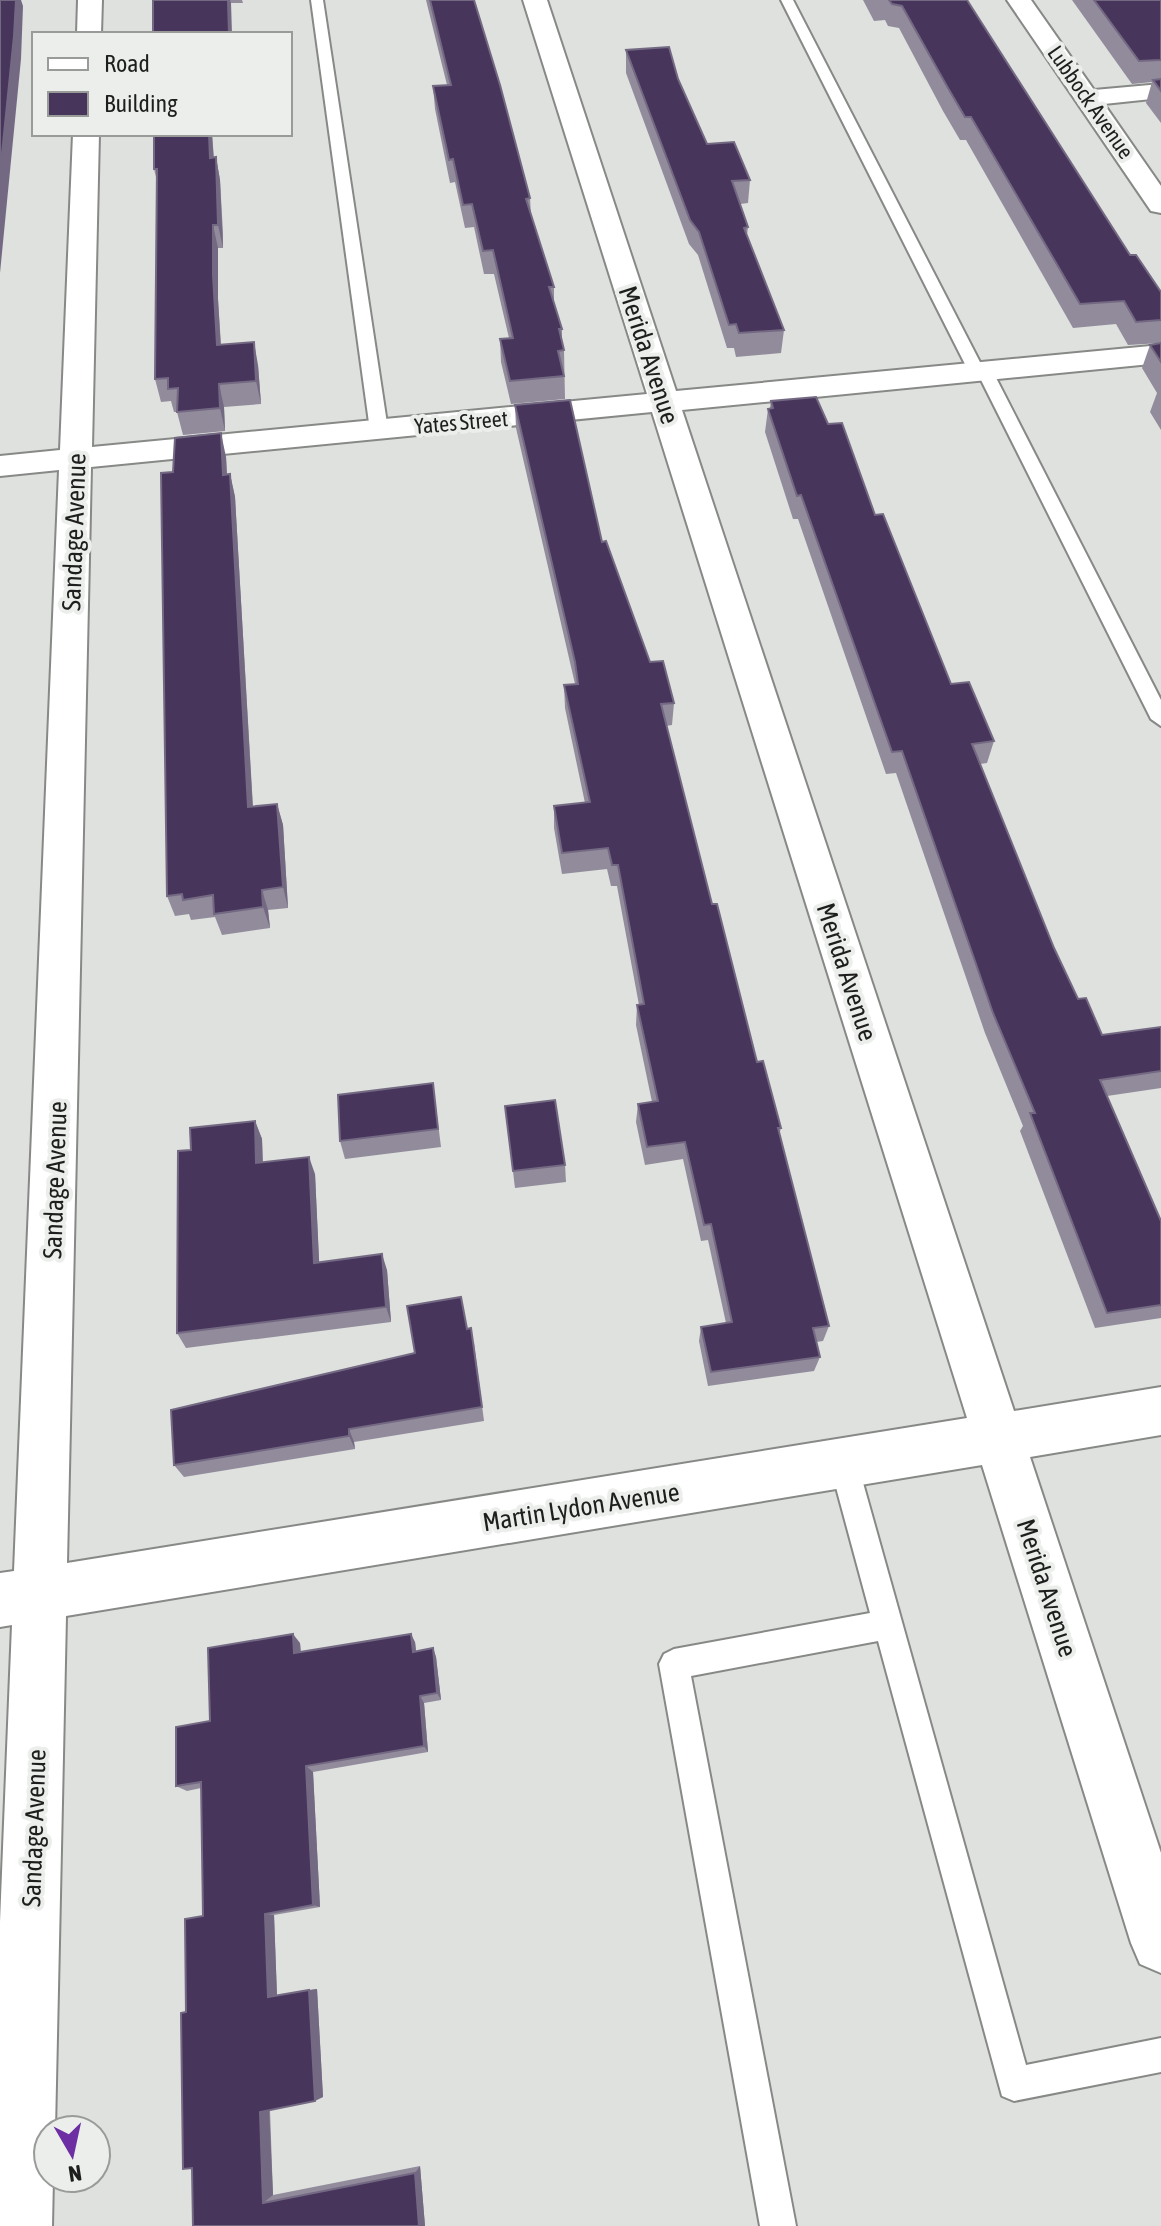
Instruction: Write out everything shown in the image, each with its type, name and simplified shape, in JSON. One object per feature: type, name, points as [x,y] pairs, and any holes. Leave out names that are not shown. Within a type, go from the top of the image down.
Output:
[{"type":"street","points":[[89,32],[90,0]]},
{"type":"street","name":"Merida Avenue","points":[[535,0],[1161,1943]]},
{"type":"street","name":"Lubbock Avenue","points":[[1019,0],[1161,205]]},
{"type":"street","points":[[1089,98],[1161,91]]},
{"type":"street","name":"Sandage Avenue","points":[[20,2226],[21,1597],[76,458],[86,136]]},
{"type":"street","name":"Yates Street","points":[[0,466],[1161,354]]},
{"type":"street","name":"Martin Lydon Avenue","points":[[21,1597],[1161,1411]]},
{"type":"lane","points":[[317,0],[379,430]]},
{"type":"lane","points":[[787,0],[1161,719]]},
{"type":"lane","points":[[844,1465],[1014,2084],[1161,2055]]},
{"type":"lane","points":[[778,2226],[674,1664],[890,1624]]},
{"type":"building","points":[[0,0],[16,0],[0,173]]},
{"type":"building","points":[[153,0],[228,0],[229,32],[153,32]]},
{"type":"building","points":[[430,0],[474,0],[530,198],[526,199],[554,287],[549,287],[562,329],[559,329],[564,350],[558,351],[564,376],[510,381],[500,339],[513,338],[493,250],[483,251],[472,204],[463,205],[453,159],[449,160],[433,86],[451,85]]},
{"type":"building","points":[[889,0],[967,0],[1130,255],[1136,255],[1161,292],[1161,320],[1136,322],[1124,301],[1080,304],[971,117],[965,117],[902,6]]},
{"type":"building","points":[[1094,0],[1161,0],[1161,60],[1139,61]]},
{"type":"building","points":[[669,47],[678,79],[707,144],[734,142],[750,180],[732,181],[748,227],[744,228],[784,330],[739,333],[736,324],[729,325],[699,232],[690,220],[626,50]]},
{"type":"building","points":[[1161,79],[1161,91],[1153,80]]},
{"type":"building","points":[[154,136],[209,136],[210,158],[216,157],[218,225],[213,225],[213,275],[217,345],[254,342],[256,381],[219,384],[220,408],[177,412],[178,388],[168,389],[168,378],[155,379],[157,169],[154,169]]},
{"type":"building","points":[[1161,343],[1161,362],[1150,345]]},
{"type":"building","points":[[816,397],[828,424],[842,423],[875,515],[883,514],[951,684],[969,682],[994,741],[972,744],[1054,948],[1078,999],[1086,998],[1102,1035],[1161,1027],[1161,1071],[1100,1080],[1161,1221],[1161,1305],[1107,1313],[1030,1113],[1035,1113],[993,1013],[902,751],[892,752],[768,409],[773,408],[771,401]]},
{"type":"building","points":[[570,400],[602,542],[606,541],[650,662],[663,661],[674,703],[661,704],[712,904],[717,904],[757,1062],[763,1061],[829,1326],[813,1328],[820,1357],[711,1372],[701,1327],[732,1322],[711,1224],[704,1225],[685,1142],[647,1147],[638,1104],[658,1101],[637,1005],[644,1004],[618,865],[612,865],[608,848],[562,853],[554,806],[590,802],[564,685],[578,684],[515,405]]},
{"type":"building","points":[[221,433],[223,475],[230,474],[248,807],[277,804],[283,887],[262,890],[263,907],[214,914],[213,895],[183,900],[182,894],[167,896],[161,473],[173,472],[175,438]]},
{"type":"building","points":[[433,1083],[438,1129],[340,1141],[338,1095]]},
{"type":"building","points":[[555,1100],[565,1165],[513,1171],[505,1106]]},
{"type":"building","points":[[255,1121],[256,1163],[309,1157],[314,1263],[382,1254],[386,1307],[177,1333],[178,1151],[191,1150],[190,1128]]},
{"type":"building","points":[[461,1297],[467,1329],[471,1328],[482,1407],[349,1429],[349,1436],[174,1465],[171,1410],[415,1353],[407,1306]]},
{"type":"building","points":[[293,1634],[294,1653],[411,1634],[413,1652],[433,1648],[437,1693],[420,1696],[424,1746],[306,1766],[313,1905],[265,1914],[268,1997],[309,1990],[315,2101],[260,2112],[263,2203],[415,2173],[419,2226],[193,2226],[192,2168],[183,2169],[181,2013],[186,2012],[185,1919],[203,1916],[201,1782],[176,1786],[176,1727],[210,1721],[208,1648]]}]
